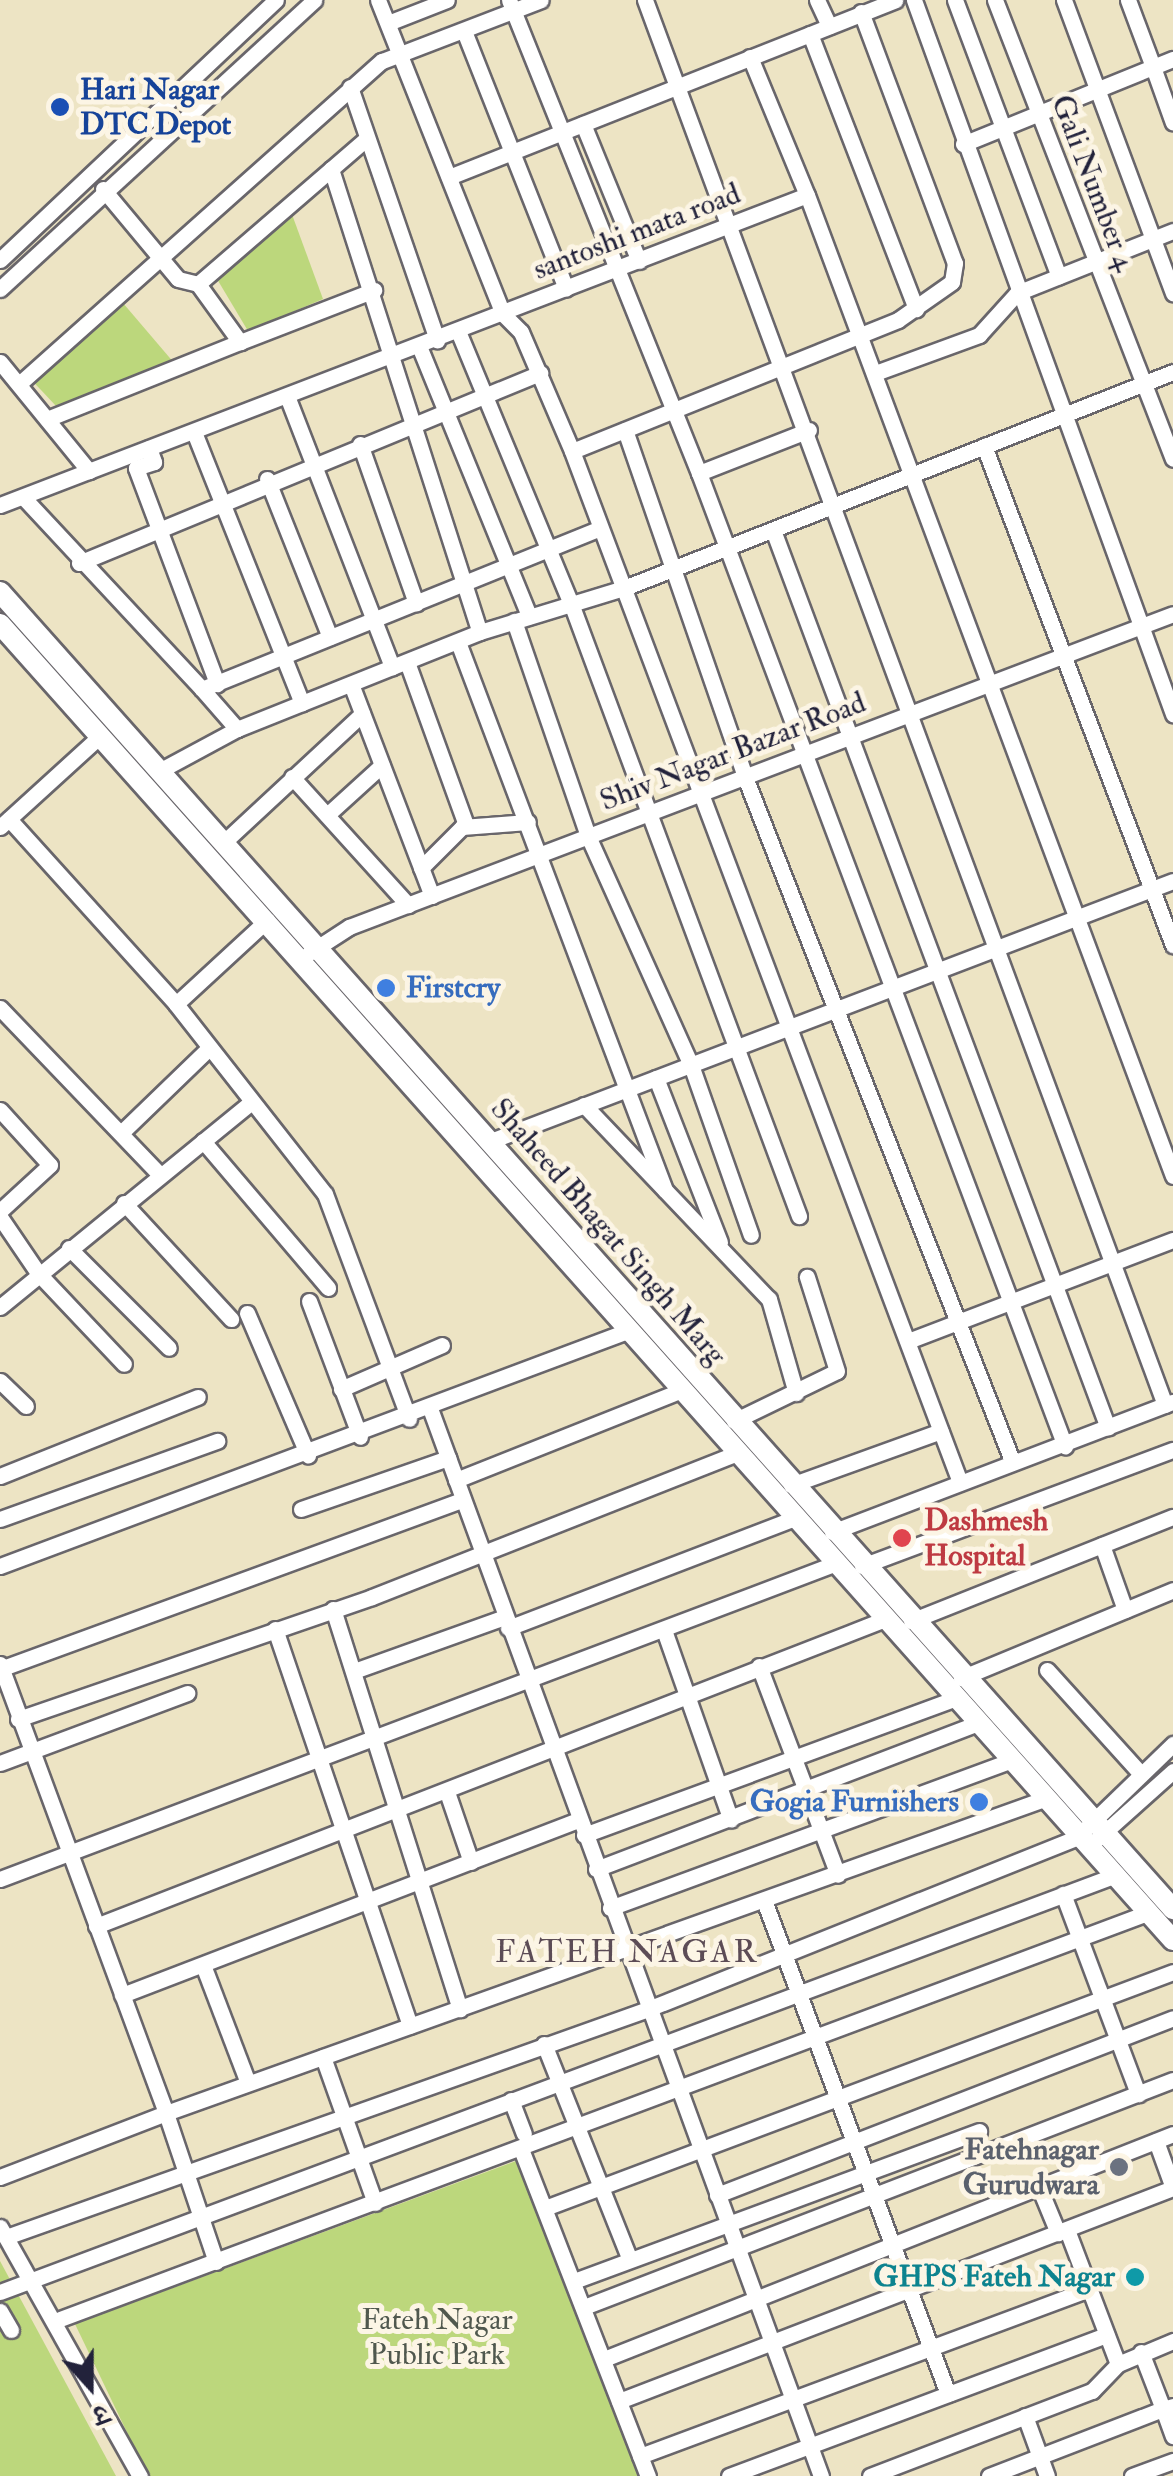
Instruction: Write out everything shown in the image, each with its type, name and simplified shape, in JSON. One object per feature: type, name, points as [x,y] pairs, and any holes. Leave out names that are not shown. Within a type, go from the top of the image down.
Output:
[{"type":"main road","name":"Shaheed Bhagat Singh Marg","points":[[0,592],[223,843],[309,953],[630,1330],[954,1700],[1044,1799],[1173,1910]]},
{"type":"main road","name":"Shaheed Bhagat Singh Marg","points":[[0,624],[267,920],[309,953],[488,1142],[961,1678],[1090,1835],[1113,1876],[1173,1940]]},
{"type":"street","points":[[0,260],[276,0]]},
{"type":"street","points":[[0,290],[103,189],[314,0]]},
{"type":"street","points":[[378,0],[502,314],[540,374],[572,451],[696,795],[960,1482]]},
{"type":"street","points":[[388,23],[447,0]]},
{"type":"street","points":[[19,384],[162,260],[350,87],[401,53],[464,31],[510,5],[541,0]]},
{"type":"street","points":[[645,0],[786,363],[832,508],[908,715],[1112,1263],[1169,1404],[832,1532]]},
{"type":"street","points":[[817,0],[830,26]]},
{"type":"street","points":[[449,177],[895,0]]},
{"type":"street","points":[[914,0],[1138,627],[1173,714]]},
{"type":"street","points":[[955,0],[1059,276]]},
{"type":"street","name":"Gali Number 4","points":[[996,0],[1093,263],[1173,459]]},
{"type":"street","points":[[1064,0],[1173,293]]},
{"type":"street","points":[[1128,0],[1173,123]]},
{"type":"street","points":[[510,5],[613,272],[699,472],[801,756],[896,988],[1065,1446]]},
{"type":"street","points":[[572,451],[916,309],[952,282],[955,263],[862,12]]},
{"type":"street","points":[[464,31],[566,289]]},
{"type":"street","points":[[810,34],[916,309]]},
{"type":"street","points":[[750,58],[864,332],[988,684],[1173,1176]]},
{"type":"street","points":[[963,144],[1173,60]]},
{"type":"street","points":[[350,87],[436,340]]},
{"type":"street","points":[[583,124],[639,261]]},
{"type":"street","points":[[198,284],[366,139]]},
{"type":"street","points":[[331,169],[374,290],[408,428],[480,632]]},
{"type":"street","points":[[103,189],[178,279],[198,284],[240,342]]},
{"type":"street","name":"santoshi mata road","points":[[0,505],[807,196]]},
{"type":"street","points":[[878,372],[979,335],[1017,292],[1173,232]]},
{"type":"street","points":[[47,419],[374,290]]},
{"type":"street","points":[[458,332],[487,392],[572,606],[643,816],[798,1216]]},
{"type":"street","points":[[419,346],[507,564],[588,836],[691,1065],[751,1235]]},
{"type":"street","points":[[0,362],[89,471]]},
{"type":"street","points":[[160,771],[237,729],[480,632],[624,588],[1173,372]]},
{"type":"street","points":[[80,563],[157,523],[540,374]]},
{"type":"street","points":[[286,396],[373,620],[400,665],[466,825]]},
{"type":"street","points":[[624,430],[745,777],[843,1009],[1014,1463]]},
{"type":"street","points":[[699,472],[809,430]]},
{"type":"street","points":[[194,432],[302,703]]},
{"type":"street","points":[[360,444],[416,603]]},
{"type":"street","points":[[984,446],[1066,654],[1173,945]]},
{"type":"street","points":[[149,448],[154,462],[136,468],[210,686],[237,729]]},
{"type":"street","points":[[267,479],[330,638]]},
{"type":"street","points":[[23,497],[80,563],[210,686]]},
{"type":"street","points":[[210,686],[599,528]]},
{"type":"street","points":[[773,530],[1108,1428]]},
{"type":"street","name":"Shiv Nagar Bazar Road","points":[[309,953],[408,905],[1173,614]]},
{"type":"street","points":[[458,642],[664,1190]]},
{"type":"street","points":[[351,684],[432,896]]},
{"type":"street","points":[[223,843],[362,714]]},
{"type":"street","points":[[100,735],[3,823],[176,1004],[250,1104],[325,1194],[396,1368],[409,1419]]},
{"type":"street","points":[[327,815],[382,764]]},
{"type":"street","points":[[292,777],[408,905]]},
{"type":"street","points":[[421,868],[466,825],[528,822]]},
{"type":"street","points":[[488,1142],[1173,881]]},
{"type":"street","points":[[176,1004],[267,920]]},
{"type":"street","points":[[0,1008],[160,1174]]},
{"type":"street","points":[[122,1134],[209,1048]]},
{"type":"street","points":[[656,1078],[723,1251]]},
{"type":"street","points":[[0,1307],[250,1104]]},
{"type":"street","points":[[584,1105],[769,1299],[796,1394]]},
{"type":"street","points":[[0,1110],[50,1165],[0,1214],[38,1273],[124,1364]]},
{"type":"street","points":[[203,1141],[328,1288]]},
{"type":"street","points":[[124,1203],[239,1316],[308,1455]]},
{"type":"street","points":[[908,1341],[1173,1240]]},
{"type":"street","points":[[68,1248],[169,1348]]},
{"type":"street","points":[[734,1421],[838,1371],[807,1277]]},
{"type":"street","points":[[310,1301],[360,1437]]},
{"type":"street","points":[[0,1566],[431,1411],[630,1330]]},
{"type":"street","points":[[341,1389],[442,1345]]},
{"type":"street","points":[[0,1381],[26,1406]]},
{"type":"street","points":[[456,1480],[515,1464],[682,1390]]},
{"type":"street","points":[[0,1476],[198,1398]]},
{"type":"street","points":[[431,1411],[507,1622],[533,1681],[554,1754],[820,2476]]},
{"type":"street","points":[[790,1485],[941,1431]]},
{"type":"street","points":[[0,1519],[218,1441]]},
{"type":"street","points":[[862,1566],[1173,1450]]},
{"type":"street","points":[[18,1719],[332,1609],[737,1453]]},
{"type":"street","points":[[301,1509],[448,1458]]},
{"type":"street","points":[[216,2262],[166,2112],[0,1667],[463,1500]]},
{"type":"street","points":[[911,1622],[1173,1516]]},
{"type":"street","points":[[354,1672],[507,1622],[794,1518]]},
{"type":"street","points":[[1102,1545],[1125,1610]]},
{"type":"street","points":[[0,1880],[68,1851],[533,1681],[834,1564]]},
{"type":"street","points":[[961,1678],[1173,1590]]},
{"type":"street","points":[[332,1609],[377,1738],[416,1883],[460,2009]]},
{"type":"street","points":[[96,1926],[398,1807],[554,1754],[684,1696],[883,1620]]},
{"type":"street","points":[[275,1629],[410,2026]]},
{"type":"street","points":[[664,1630],[730,1820]]},
{"type":"street","points":[[760,1666],[838,1875]]},
{"type":"street","points":[[1047,1670],[1141,1774]]},
{"type":"street","points":[[0,1763],[187,1692]]},
{"type":"street","points":[[122,1995],[471,1862],[717,1785],[954,1700]]},
{"type":"street","points":[[596,1869],[976,1724]]},
{"type":"street","points":[[1090,1835],[1141,1774],[1173,1744]]},
{"type":"street","points":[[610,1908],[1010,1762]]},
{"type":"street","points":[[140,2476],[60,2319],[3,2232],[648,2009],[1090,1835],[1173,1771]]},
{"type":"street","points":[[447,1792],[471,1862]]},
{"type":"street","points":[[0,2177],[166,2112],[765,1903],[1044,1799]]},
{"type":"street","points":[[0,2292],[198,2214],[1113,1876]]},
{"type":"street","points":[[1063,1894],[1138,2094]]},
{"type":"street","points":[[765,1903],[820,2038],[948,2394]]},
{"type":"street","points":[[60,2319],[375,2203],[522,2141],[577,2129],[679,2092],[1147,1913]]},
{"type":"street","points":[[203,1966],[248,2084]]},
{"type":"street","points":[[545,2208],[1173,1972]]},
{"type":"street","points":[[717,2196],[1173,2018]]},
{"type":"street","points":[[544,2044],[630,2260]]},
{"type":"street","points":[[323,2057],[375,2203]]},
{"type":"street","points":[[584,2307],[737,2252],[1173,2080]]},
{"type":"street","points":[[511,2100],[545,2208],[648,2476]]},
{"type":"street","points":[[574,2282],[979,2131]]},
{"type":"street","points":[[604,2359],[1173,2134]]},
{"type":"street","points":[[619,2401],[1173,2188],[1156,2141]]},
{"type":"street","points":[[1039,2187],[1063,2232],[1118,2364]]},
{"type":"street","points":[[640,2456],[1088,2289]]},
{"type":"street","points":[[0,2311],[12,2330]]},
{"type":"street","points":[[728,2476],[1107,2335]]},
{"type":"street","points":[[870,2476],[1092,2391],[1118,2364],[1173,2341]]},
{"type":"street","points":[[1141,2352],[1168,2408],[1173,2436]]},
{"type":"street","points":[[990,2476],[1168,2408]]},
{"type":"street","points":[[1025,2416],[1047,2476]]},
{"type":"street","points":[[1132,2476],[1173,2461]]},
{"type":"green space","points":[[290,209],[323,299],[248,331],[217,279]]},
{"type":"green space","points":[[117,296],[175,364],[56,406],[25,373]]},
{"type":"green space","name":"Fateh Nagar Public Park","points":[[516,2161],[638,2476],[148,2476],[75,2324]]},
{"type":"green space","points":[[0,2261],[116,2476],[0,2476]]},
{"type":"place","name":"Hari Nagar DTC Depot","points":[[60,107]]},
{"type":"place","name":"Firstcry","points":[[386,988]]},
{"type":"place","name":"Dashmesh Hospital","points":[[902,1538]]},
{"type":"place","name":"Gogia Furnishers","points":[[979,1802]]},
{"type":"place","name":"Fatehnagar Gurudwara","points":[[1119,2167]]},
{"type":"place","name":"GHPS Fateh Nagar","points":[[1135,2277]]},
{"type":"district","name":"FATEH NAGAR","points":[[627,1952]]}]
